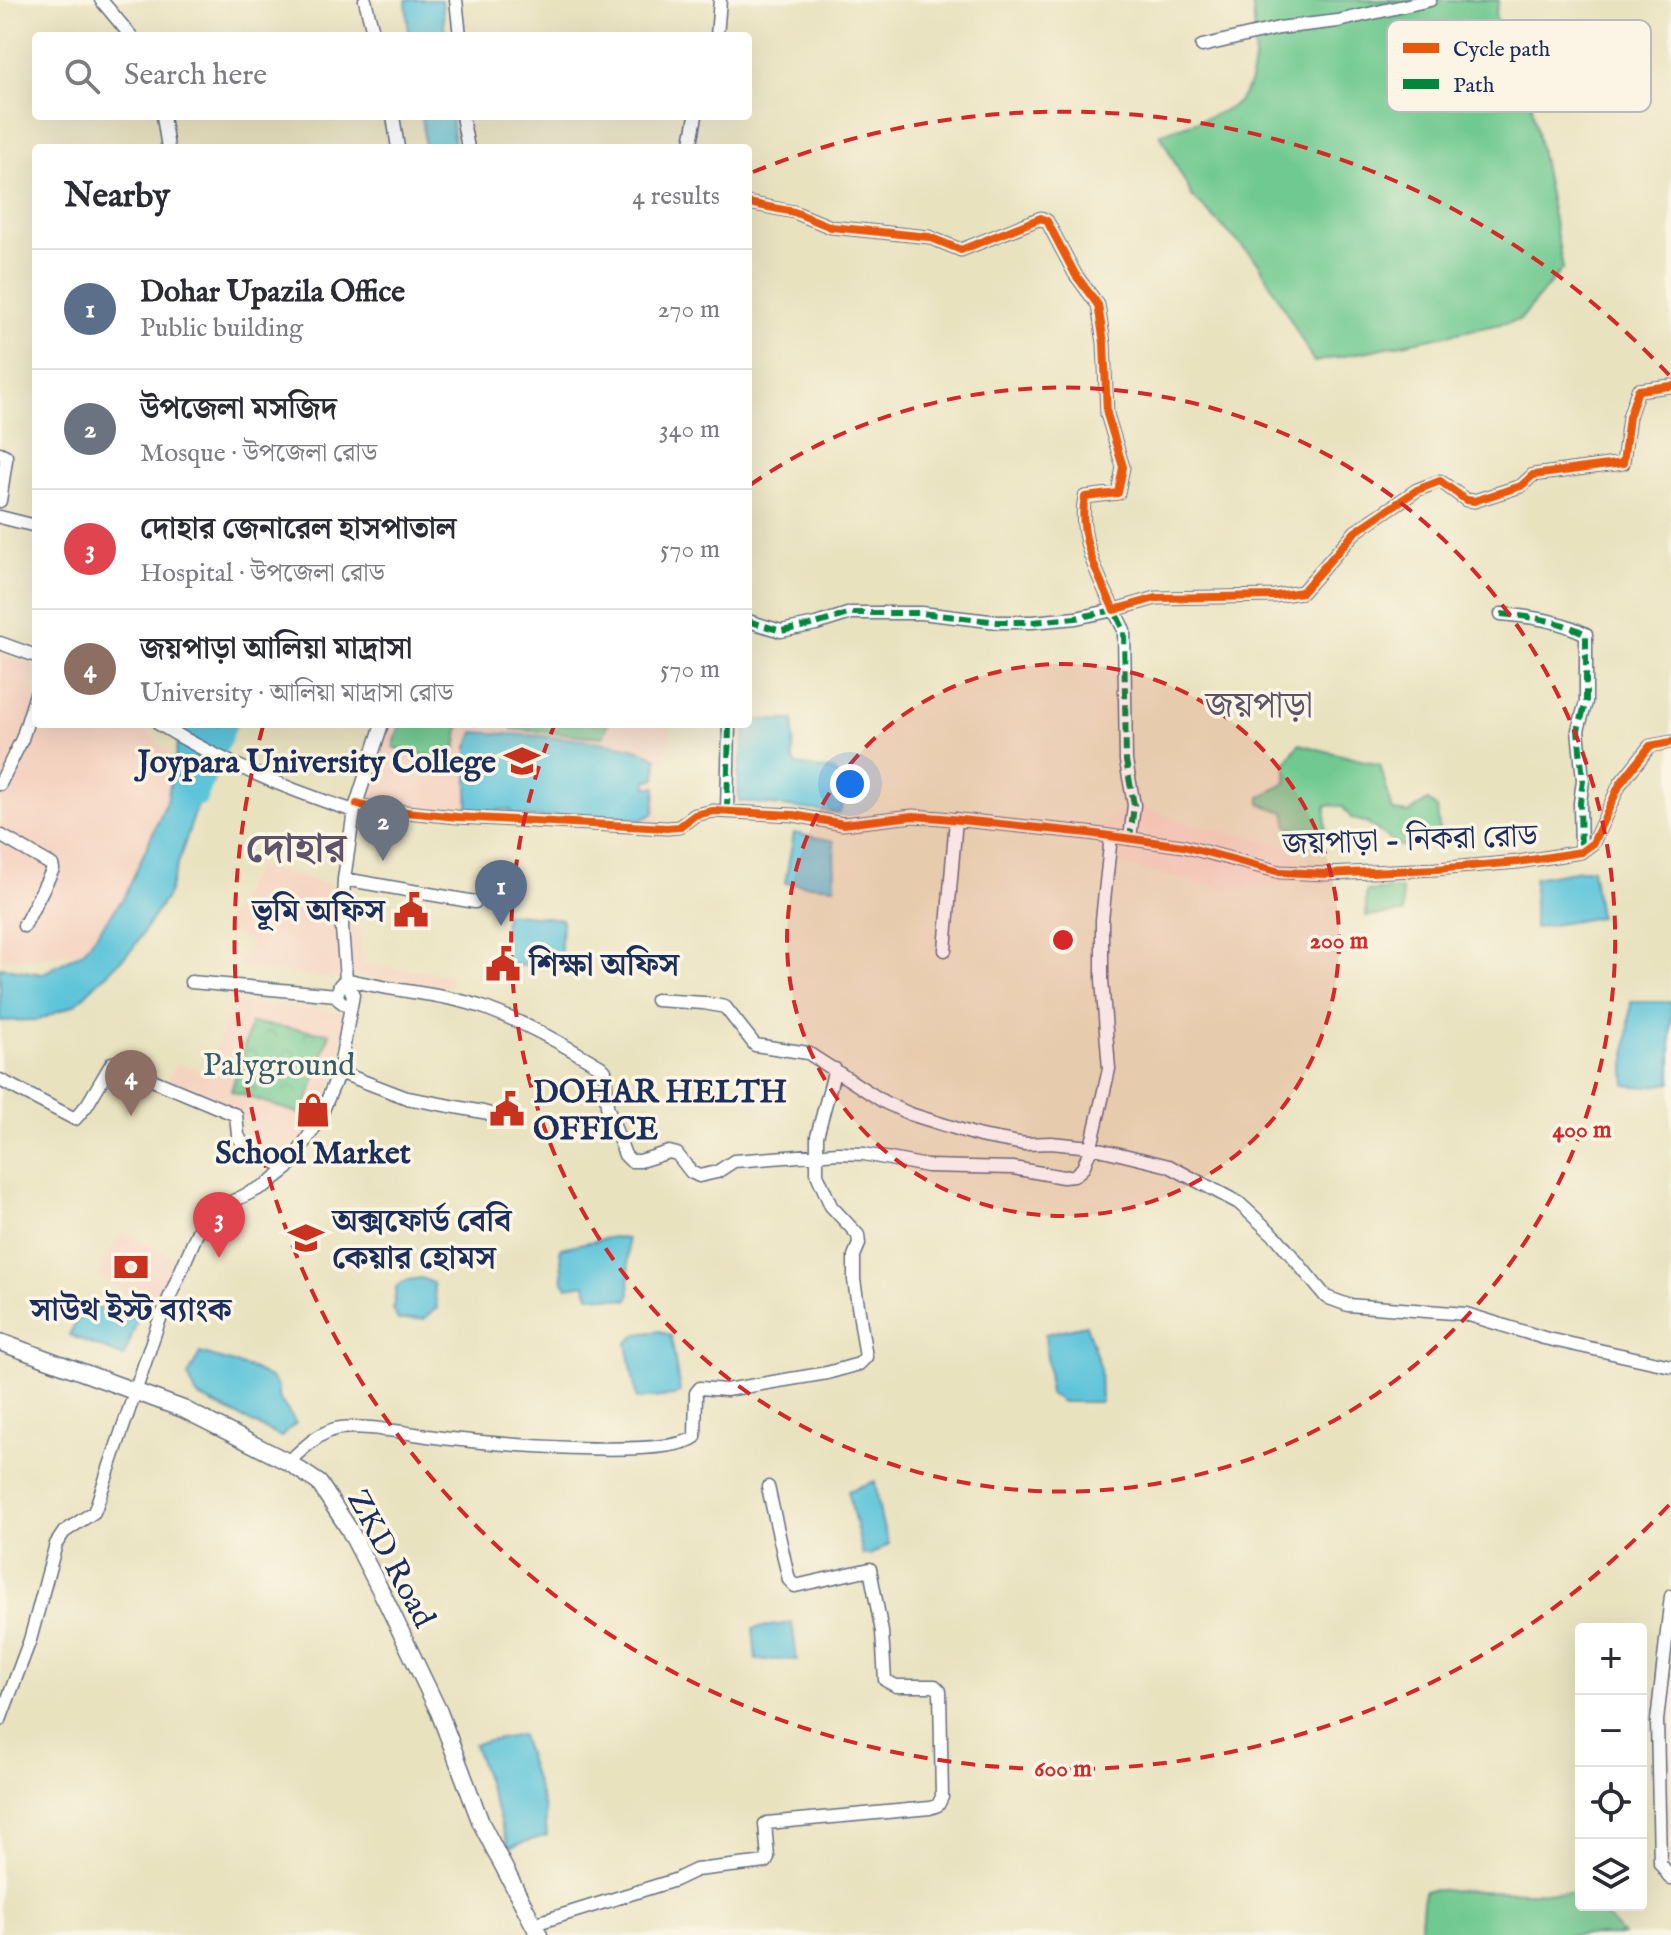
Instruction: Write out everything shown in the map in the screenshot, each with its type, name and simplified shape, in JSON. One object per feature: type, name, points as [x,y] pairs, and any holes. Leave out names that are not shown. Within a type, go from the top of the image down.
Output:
[{"type":"main road","name":"ZKD Road","points":[[0,1342],[183,1409],[288,1462],[319,1483],[338,1509],[361,1551],[439,1712],[481,1823],[537,1930]]},
{"type":"street","points":[[101,0],[128,32]]},
{"type":"street","points":[[365,0],[373,32]]},
{"type":"street","points":[[456,0],[460,32]]},
{"type":"street","points":[[717,32],[720,0]]},
{"type":"street","points":[[1202,46],[1279,28],[1338,21],[1430,0]]},
{"type":"street","points":[[164,120],[167,144]]},
{"type":"street","points":[[394,120],[397,144]]},
{"type":"street","points":[[463,120],[467,144]]},
{"type":"street","points":[[691,144],[695,120]]},
{"type":"street","points":[[752,204],[794,212],[831,227],[929,237],[961,250],[1041,218],[1047,221],[1075,274],[1098,305],[1104,343],[1107,414],[1123,467],[1118,493],[1085,497],[1082,508],[1088,548],[1097,575],[1124,630],[1126,761],[1134,805],[1130,839]]},
{"type":"street","points":[[752,622],[781,631],[851,613],[921,613],[998,622],[1032,622],[1076,618],[1156,598],[1275,596],[1302,592],[1355,532],[1431,483],[1440,481],[1466,500],[1474,501],[1521,486],[1533,475],[1623,463],[1629,417],[1638,390],[1671,386]]},
{"type":"street","points":[[0,453],[6,456],[0,501]]},
{"type":"street","points":[[0,517],[32,525]]},
{"type":"street","points":[[1501,614],[1534,617],[1586,634],[1586,702],[1578,730],[1583,780],[1581,852]]},
{"type":"street","points":[[0,643],[32,655]]},
{"type":"street","points":[[0,784],[22,739],[32,707]]},
{"type":"street","name":"জয়পাড়া - নিকরা রোড","points":[[166,728],[239,767],[293,790],[355,807],[457,817],[667,828],[679,827],[704,812],[794,815],[843,824],[913,816],[1111,836],[1208,851],[1280,872],[1327,874],[1518,862],[1581,852],[1593,843],[1620,784],[1650,746],[1671,742]]},
{"type":"street","points":[[0,1720],[30,1640],[56,1544],[64,1532],[94,1512],[158,1324],[205,1220],[217,1209],[266,1185],[288,1168],[318,1122],[339,1072],[352,989],[346,979],[342,928],[344,879],[355,807],[381,728]]},
{"type":"street","points":[[727,811],[729,728]]},
{"type":"street","points":[[945,950],[956,819]]},
{"type":"street","points":[[0,835],[52,865],[53,869],[24,926]]},
{"type":"street","points":[[346,979],[415,990],[484,1008],[539,1031],[601,1067],[606,1078],[607,1106],[625,1155],[631,1161],[669,1152],[677,1154],[691,1172],[699,1176],[717,1172],[734,1161],[864,1154],[927,1166],[1013,1168],[1063,1177],[1074,1176],[1083,1168],[1091,1147],[1109,1069],[1102,980],[1102,920],[1111,836]]},
{"type":"street","points":[[344,879],[475,902]]},
{"type":"street","points":[[346,979],[337,995],[350,1008]]},
{"type":"street","points":[[191,982],[337,995]]},
{"type":"street","points":[[656,1000],[719,1005],[731,1013],[755,1045],[808,1053],[884,1102],[910,1114],[980,1136],[1025,1144],[1091,1147],[1169,1166],[1239,1203],[1277,1238],[1326,1297],[1348,1305],[1466,1314],[1544,1338],[1671,1366]]},
{"type":"street","points":[[0,1080],[72,1119],[78,1118],[112,1063],[117,1062],[236,1115],[238,1135],[244,1147],[288,1168]]},
{"type":"street","points":[[288,1462],[313,1440],[340,1428],[602,1449],[675,1444],[695,1437],[696,1391],[700,1388],[726,1390],[827,1373],[859,1364],[866,1357],[854,1280],[858,1235],[831,1206],[817,1174],[817,1136],[835,1069]]},
{"type":"street","points":[[339,1072],[407,1098],[513,1120]]},
{"type":"street","points":[[537,1930],[696,1870],[766,1862],[767,1823],[938,1805],[942,1797],[940,1691],[935,1686],[896,1686],[885,1680],[882,1632],[870,1569],[798,1585],[789,1580],[768,1487]]},
{"type":"street","points":[[1671,1596],[1657,1721],[1660,1863],[1671,1879]]},
{"type":"shaded area","points":[[0,655],[32,664],[32,728],[143,728],[188,771],[125,896],[83,952],[0,958]]},
{"type":"shaded area","name":"Joypara University College","points":[[384,728],[672,728],[658,784],[660,824],[638,825],[370,805]]},
{"type":"shaded area","points":[[1134,805],[1193,825],[1297,848],[1297,881],[1231,891],[1103,861],[1103,825]]},
{"type":"shaded area","points":[[257,866],[339,887],[340,980],[236,968],[251,941],[222,929]]},
{"type":"shaded area","points":[[347,884],[355,884],[363,965],[450,975],[450,986],[351,976]]},
{"type":"shaded area","points":[[233,1002],[347,1013],[337,1073],[295,1156],[249,1141],[248,1119],[167,1081],[177,1063],[206,1073]]},
{"type":"shaded area","points":[[121,1231],[184,1263],[160,1310],[97,1277]]},
{"type":"green space","points":[[1252,0],[1499,0],[1495,15],[1497,20],[1387,20],[1387,112],[1533,112],[1563,268],[1520,320],[1314,362],[1258,262],[1192,196],[1160,134],[1214,115],[1241,98],[1252,73]]},
{"type":"green space","points":[[399,728],[459,728],[456,748],[442,759],[393,748]]},
{"type":"green space","points":[[512,728],[606,728],[603,737]]},
{"type":"green space","points":[[1299,744],[1380,765],[1393,811],[1409,813],[1428,801],[1437,808],[1439,828],[1434,843],[1399,846],[1367,823],[1351,818],[1342,806],[1326,805],[1325,833],[1307,833],[1288,827],[1285,812],[1260,804],[1260,797],[1286,783],[1286,762]]},
{"type":"green space","points":[[1402,889],[1403,913],[1366,916],[1366,891]]},
{"type":"green space","name":"Palyground","points":[[251,1023],[330,1033],[303,1115],[231,1091]]},
{"type":"green space","points":[[1424,1890],[1575,1893],[1575,1911],[1601,1911],[1623,1935],[1420,1935]]},
{"type":"water","points":[[406,0],[442,0],[445,32],[409,32]]},
{"type":"water","points":[[422,120],[451,120],[454,144],[425,144]]},
{"type":"water","points":[[752,720],[794,720],[793,759],[797,765],[834,771],[841,781],[844,802],[839,813],[739,801],[738,775],[747,728],[752,728]]},
{"type":"water","points":[[184,728],[228,728],[203,788],[168,894],[133,948],[76,1004],[39,1020],[0,1021],[0,967],[42,974],[83,952],[125,896],[167,801],[179,736]]},
{"type":"water","points":[[474,732],[597,742],[643,751],[657,758],[656,779],[647,780],[647,787],[656,787],[654,813],[641,820],[512,816],[511,810],[498,810],[497,815],[468,813],[468,747]]},
{"type":"water","points":[[794,833],[834,841],[835,887],[785,883]]},
{"type":"water","points":[[1592,868],[1599,917],[1534,928],[1534,878]]},
{"type":"water","points":[[505,913],[562,919],[560,969],[503,964]]},
{"type":"water","points":[[1631,1002],[1671,1002],[1671,1083],[1647,1087],[1626,1085]]},
{"type":"water","points":[[613,1237],[627,1239],[630,1296],[627,1300],[589,1295],[585,1284],[567,1287],[563,1282],[560,1248]]},
{"type":"water","points":[[421,1278],[433,1283],[437,1308],[424,1319],[398,1320],[393,1309],[396,1287],[408,1280]]},
{"type":"water","points":[[85,1305],[138,1318],[124,1357],[69,1335]]},
{"type":"water","points":[[1086,1325],[1100,1366],[1101,1402],[1062,1402],[1050,1394],[1045,1334]]},
{"type":"water","points":[[660,1331],[671,1336],[680,1392],[674,1396],[637,1399],[627,1343],[638,1334]]},
{"type":"water","points":[[200,1353],[250,1368],[272,1379],[278,1388],[278,1397],[296,1423],[281,1437],[197,1396],[188,1376]]},
{"type":"water","points":[[875,1481],[889,1544],[870,1555],[863,1555],[848,1491]]},
{"type":"water","points":[[792,1623],[797,1660],[756,1660],[753,1628]]},
{"type":"water","points":[[521,1735],[544,1808],[547,1835],[509,1847],[474,1744]]},
{"type":"waterway","points":[[199,798],[227,728]]},
{"type":"marked path","points":[[752,622],[781,631],[851,613],[921,613],[998,622],[1032,622],[1076,618],[1114,610],[1124,630],[1126,761],[1134,805],[1130,839]]},
{"type":"marked path","points":[[1501,614],[1545,620],[1586,634],[1586,702],[1578,730],[1583,780],[1581,852]]},
{"type":"marked path","points":[[727,811],[729,728]]},
{"type":"cycle path","points":[[752,204],[794,212],[831,227],[929,237],[961,250],[1041,218],[1047,221],[1075,274],[1098,305],[1104,343],[1107,414],[1123,467],[1118,493],[1085,497],[1083,511],[1090,555],[1114,610],[1156,598],[1275,596],[1302,592],[1355,532],[1417,490],[1440,481],[1466,500],[1474,501],[1521,486],[1533,475],[1623,463],[1629,417],[1638,390],[1671,386]]},
{"type":"cycle path","points":[[357,804],[376,809],[457,817],[667,828],[679,827],[695,815],[713,811],[794,815],[843,824],[913,816],[1088,833],[1183,846],[1280,872],[1327,874],[1436,869],[1518,862],[1581,852],[1593,843],[1620,784],[1650,746],[1671,742]]},
{"type":"place","name":"Joypara University College","points":[[522,761]]},
{"type":"place","name":"উপজেলা মসজিদ","points":[[383,861]]},
{"type":"place","name":"ভূমি অফিস","points":[[411,910]]},
{"type":"place","name":"Dohar Upazila Office","points":[[501,926]]},
{"type":"place","name":"শিক্ষা অফিস","points":[[503,964]]},
{"type":"place","name":"DOHAR HELTH OFFICE","points":[[507,1109]]},
{"type":"place","name":"School Market","points":[[313,1110]]},
{"type":"place","name":"জয়পাড়া আলিয়া মাদ্রাসা","points":[[131,1116]]},
{"type":"place","name":"অক্সফোর্ড বেবি কেয়ার হোমস","points":[[306,1238]]},
{"type":"place","name":"দোহার জেনারেল হাসপাতাল","points":[[219,1258]]},
{"type":"place","name":"সাউথ ইস্ট ব্যাংক","points":[[131,1267]]},
{"type":"district","name":"জয়পাড়া","points":[[1259,704]]},
{"type":"district","name":"দোহার","points":[[296,847]]}]
